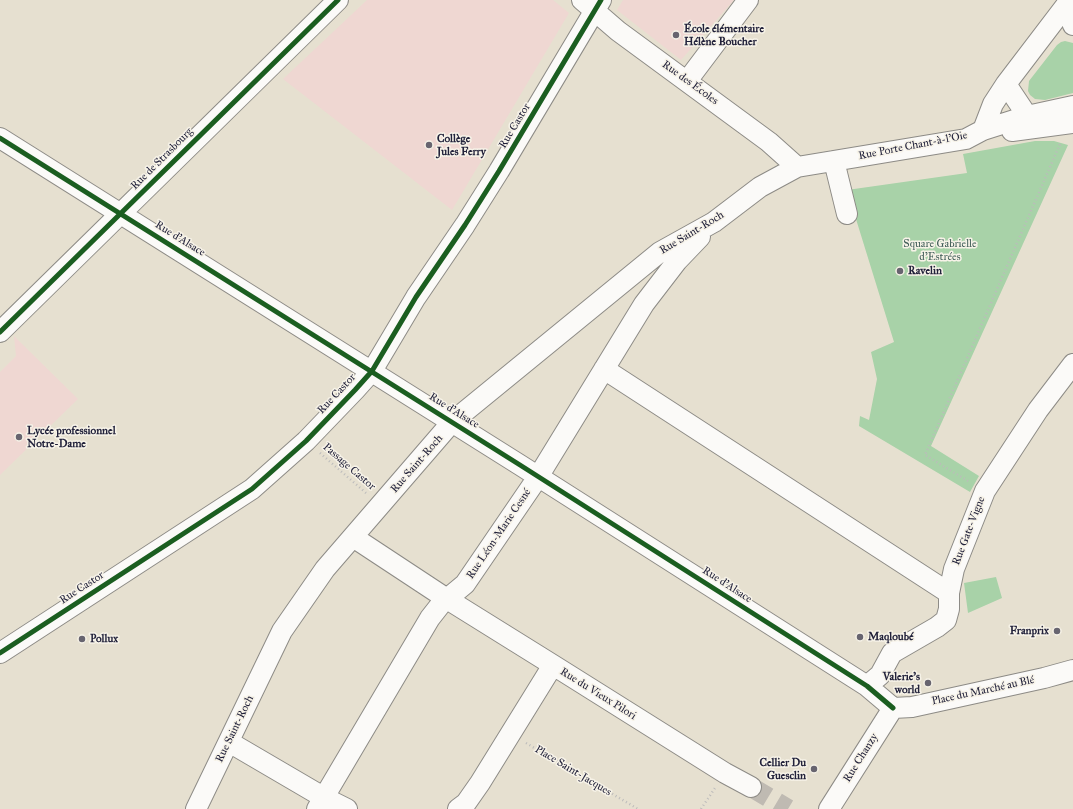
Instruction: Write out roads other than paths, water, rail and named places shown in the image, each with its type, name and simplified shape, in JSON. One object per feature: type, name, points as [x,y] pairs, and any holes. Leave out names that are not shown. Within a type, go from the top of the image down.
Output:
[{"type":"street","name":"Rue de Strasbourg","points":[[0,332],[338,0]]},
{"type":"street","points":[[687,81],[748,0]]},
{"type":"street","name":"Rue des Écoles","points":[[592,4],[618,31],[769,142],[797,167]]},
{"type":"street","name":"Rue Castor","points":[[0,653],[252,489],[306,441],[372,371],[416,297],[465,225],[499,171],[592,4]]},
{"type":"street","points":[[1070,6],[1073,25]]},
{"type":"street","points":[[974,134],[1006,84],[1070,6]]},
{"type":"street","points":[[1006,84],[1031,122]]},
{"type":"street","name":"Rue Porte Chant-à-l'Oie","points":[[797,167],[1031,122],[1072,117]]},
{"type":"street","name":"Rue d'Alsace","points":[[0,138],[372,371],[867,686],[893,708]]},
{"type":"street","points":[[834,161],[847,214]]},
{"type":"street","name":"Rue Saint-Roch","points":[[196,809],[282,631],[325,569],[452,422],[660,252],[714,222],[760,187],[797,167]]},
{"type":"street","name":"Rue Léon-Marie Cesné","points":[[320,803],[430,618],[444,601],[465,584],[538,477],[644,304],[677,261],[714,222]]},
{"type":"street","name":"Rue Gate-Vigne","points":[[867,686],[880,674],[892,653],[937,627],[946,620],[949,609],[949,593],[954,569],[985,491],[1038,410],[1073,364]]},
{"type":"street","points":[[604,369],[949,593]]},
{"type":"street","name":"Rue du Vieux Pilori","points":[[353,537],[444,601],[553,665],[725,773],[751,786]]},
{"type":"street","points":[[458,809],[466,803],[480,783],[553,665]]},
{"type":"street","name":"Place du Marché au Blé","points":[[893,708],[912,707],[1044,678],[1073,670]]},
{"type":"street","name":"Rue Chanzy","points":[[829,809],[893,708]]},
{"type":"street","points":[[229,742],[320,803],[347,809]]},
{"type":"tunnel","points":[[751,787],[788,809]]},
{"type":"place","name":"École élémentaire Hélène Boucher","points":[[676,35]]},
{"type":"place","name":"Collège Jules Ferry","points":[[429,145]]},
{"type":"place","name":"Ravelin","points":[[900,271]]},
{"type":"place","name":"Lycée professionnel Notre-Dame","points":[[19,437]]},
{"type":"place","name":"Franprix","points":[[1057,631]]},
{"type":"place","name":"Maqloubé","points":[[860,637]]},
{"type":"place","name":"Pollux","points":[[82,639]]},
{"type":"place","name":"Valerie's world","points":[[928,683]]},
{"type":"place","name":"Cellier Du Guesclin","points":[[814,769]]},
{"type":"park label","name":"Square Gabrielle d'Estrées","points":[[940,250]]}]
